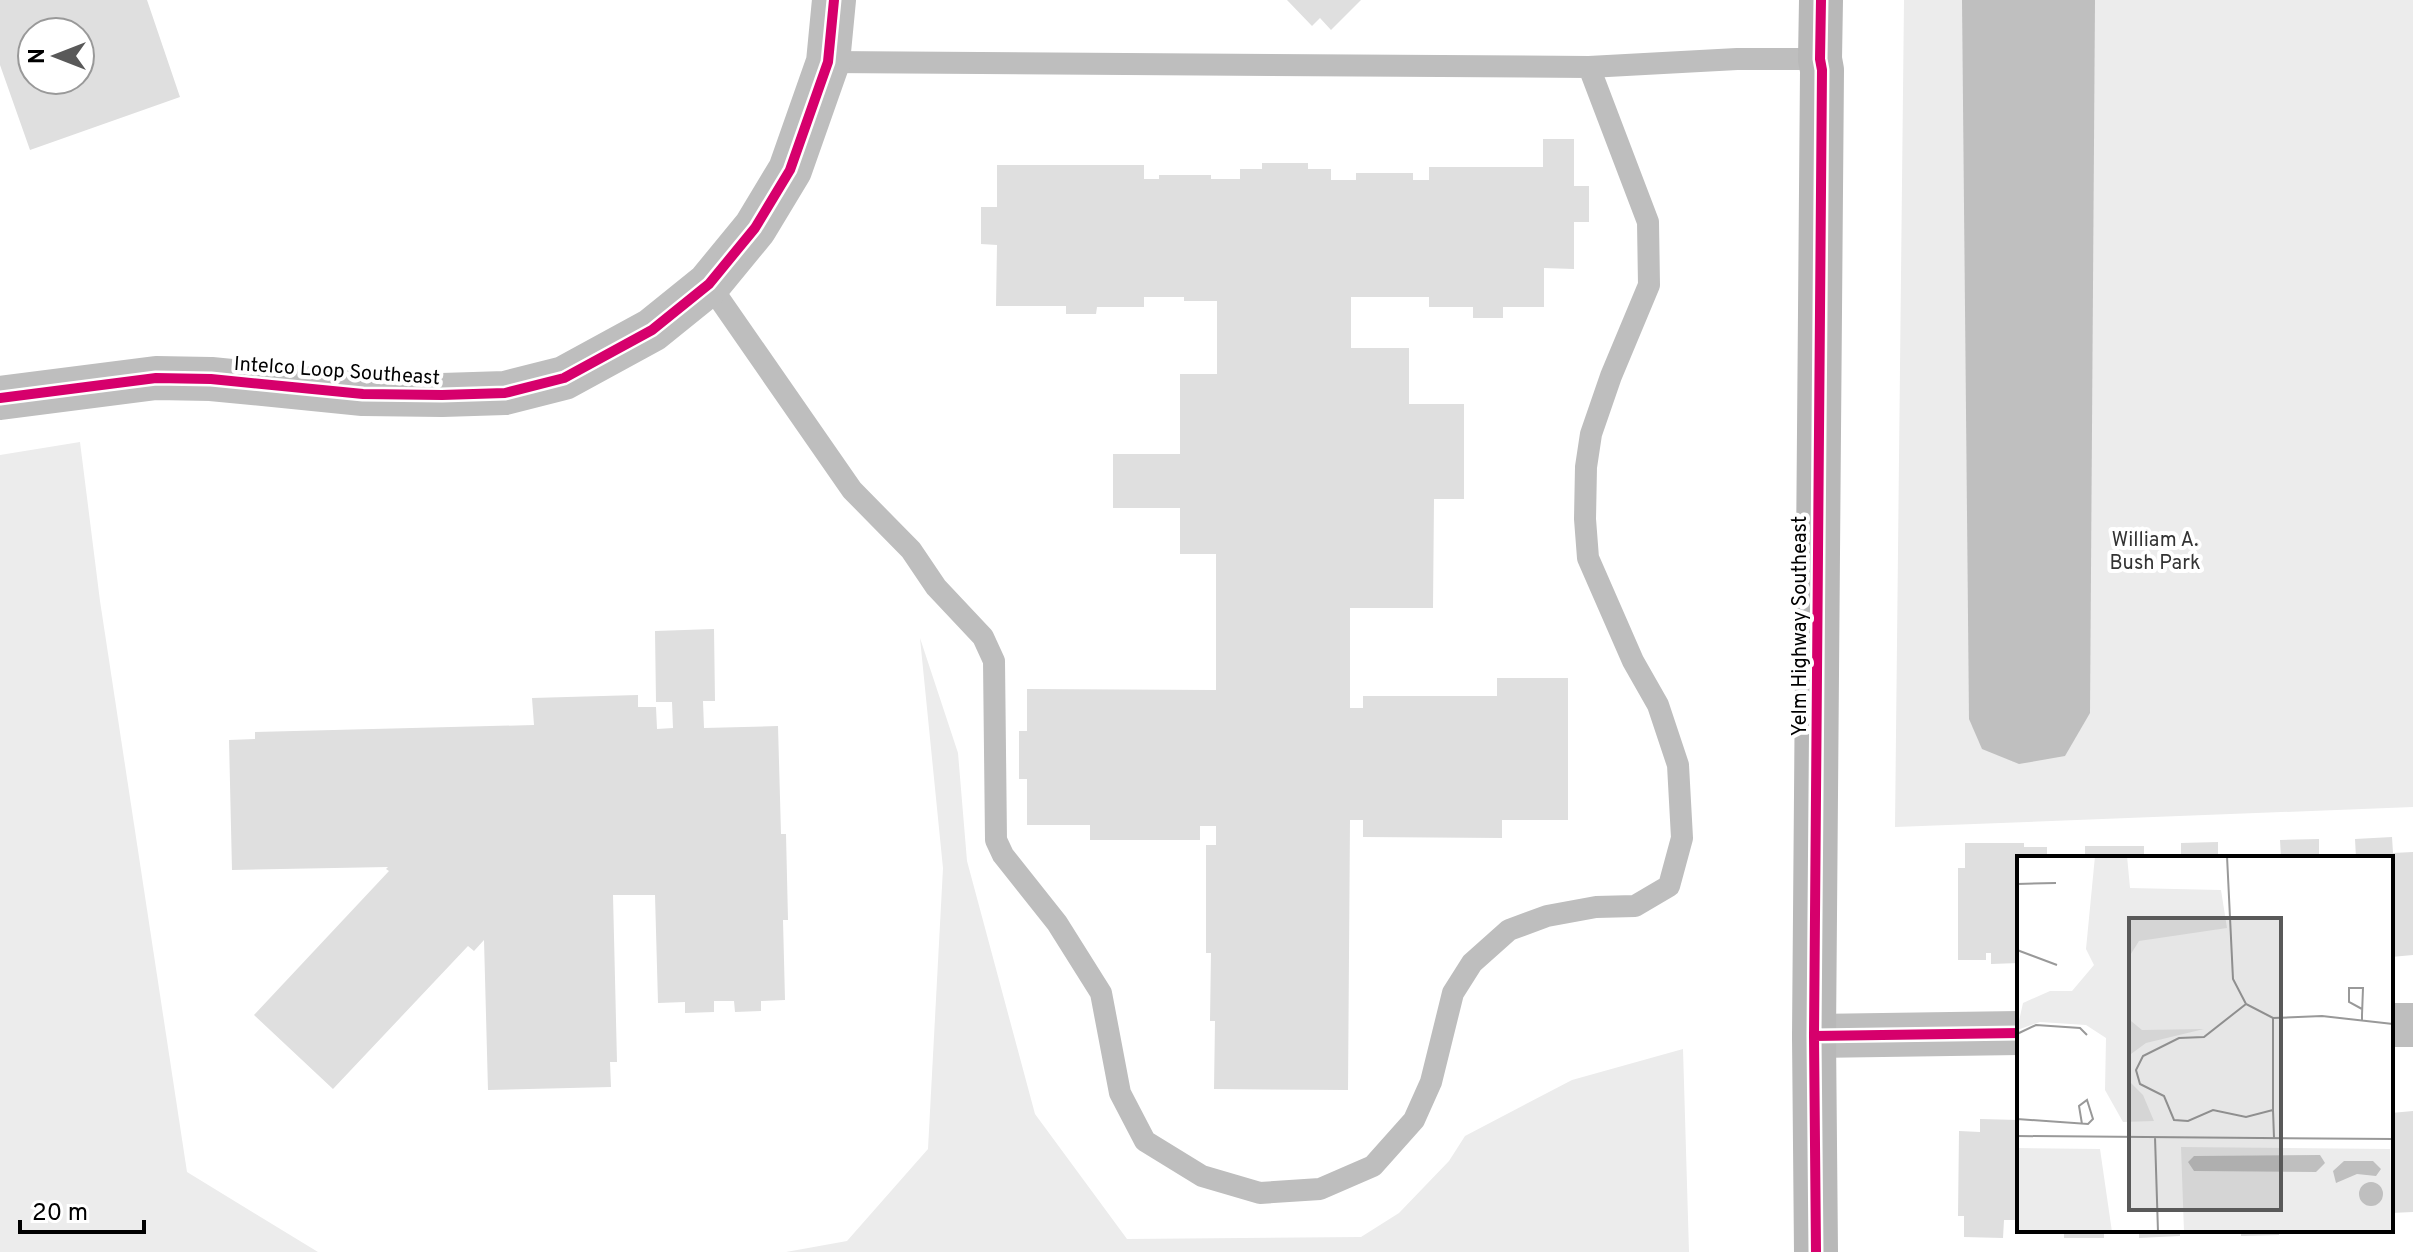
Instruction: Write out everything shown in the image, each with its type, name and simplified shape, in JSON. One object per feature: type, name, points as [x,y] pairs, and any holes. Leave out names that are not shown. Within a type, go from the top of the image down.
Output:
[{"type":"main road","name":"Yelm Highway Southeast","points":[[1816,1252],[1814,1036],[1821,0]]},
{"type":"street","name":"Intelco Loop Southeast","points":[[0,398],[156,378],[225,380],[363,394],[442,395],[505,393],[564,378],[652,330],[709,284],[755,228],[790,170],[828,62],[834,0]]},
{"type":"street","points":[[1814,1036],[2017,1033]]},
{"type":"lane","points":[[828,62],[1589,67],[1737,59],[1820,59]]},
{"type":"lane","points":[[709,284],[852,490],[911,550],[936,587],[983,637],[994,661],[996,840],[1003,855],[1057,923],[1101,993],[1120,1093],[1145,1141],[1202,1176],[1260,1193],[1320,1189],[1373,1166],[1414,1120],[1431,1082],[1453,993],[1472,963],[1509,930],[1534,920],[1596,907],[1635,906],[1669,886],[1682,838],[1678,765],[1658,705],[1633,661],[1588,558],[1586,467],[1591,434],[1611,376],[1649,285],[1648,222],[1589,67]]},
{"type":"green space","name":"William A. Bush Park","points":[[1904,0],[2413,0],[2413,807],[1895,827]]},
{"type":"green space","points":[[80,442],[100,601],[187,1172],[318,1252],[0,1252],[0,455]]},
{"type":"green space","points":[[920,638],[958,753],[967,861],[1035,1114],[1127,1239],[1361,1237],[1399,1213],[1449,1161],[1465,1136],[1572,1080],[1683,1049],[1689,1252],[786,1252],[847,1241],[928,1149],[943,868]]},
{"type":"shaded area","points":[[1962,0],[2095,0],[2090,713],[2065,756],[2019,764],[1982,749],[1969,719]]},
{"type":"building","points":[[0,0],[147,0],[180,97],[30,150],[0,65]]},
{"type":"building","points":[[1287,0],[1361,0],[1331,30],[1320,18],[1312,26]]},
{"type":"building","points":[[1543,139],[1574,139],[1574,186],[1589,186],[1589,222],[1574,222],[1574,269],[1544,268],[1544,307],[1503,307],[1503,318],[1473,318],[1473,307],[1429,307],[1429,297],[1351,297],[1351,348],[1409,348],[1409,404],[1464,404],[1464,499],[1434,499],[1433,608],[1350,608],[1350,708],[1363,708],[1363,696],[1497,696],[1497,678],[1568,678],[1568,820],[1502,820],[1502,838],[1363,837],[1363,820],[1350,820],[1348,1090],[1214,1089],[1215,1021],[1210,1021],[1211,953],[1206,953],[1206,845],[1216,845],[1216,826],[1200,826],[1200,840],[1090,840],[1090,825],[1027,825],[1027,779],[1019,779],[1019,731],[1027,731],[1027,689],[1216,690],[1216,554],[1180,554],[1180,508],[1113,508],[1113,454],[1180,454],[1180,374],[1217,374],[1217,301],[1144,297],[1144,307],[1097,307],[1096,314],[1066,314],[1066,306],[996,306],[997,245],[981,244],[981,207],[997,207],[997,165],[1144,165],[1144,179],[1159,179],[1159,175],[1211,175],[1211,179],[1240,179],[1240,169],[1262,169],[1262,163],[1308,163],[1308,169],[1331,169],[1331,180],[1356,180],[1356,173],[1413,173],[1413,180],[1429,180],[1429,167],[1543,167]]},
{"type":"building","points":[[714,629],[715,701],[703,701],[704,728],[778,726],[781,834],[786,834],[788,920],[783,920],[785,1000],[761,1001],[761,1011],[735,1012],[734,1001],[714,1001],[714,1012],[685,1013],[685,1002],[658,1003],[655,895],[613,895],[617,1062],[610,1062],[611,1087],[488,1090],[484,940],[474,951],[468,946],[333,1089],[254,1015],[389,871],[386,869],[388,867],[232,870],[229,740],[255,739],[255,732],[534,725],[532,698],[638,695],[638,707],[656,707],[657,729],[673,728],[672,702],[656,702],[655,631]]},
{"type":"building","points":[[2392,837],[2393,853],[2413,852],[2413,955],[2393,957],[2393,856],[2356,856],[2355,839]]},
{"type":"building","points":[[2319,839],[2319,856],[2281,856],[2280,840]]},
{"type":"building","points":[[2218,842],[2218,856],[2181,856],[2181,843]]},
{"type":"building","points":[[1965,843],[2024,843],[2024,847],[2047,847],[2047,856],[2017,856],[2017,963],[1991,964],[1991,953],[1986,953],[1986,960],[1958,960],[1958,868],[1965,868]]},
{"type":"building","points":[[2085,846],[2144,846],[2144,856],[2085,856]]},
{"type":"building","points":[[2413,1111],[2413,1212],[2393,1213],[2393,1113]]},
{"type":"building","points":[[1980,1119],[2017,1120],[2017,1220],[2004,1220],[2003,1238],[1964,1237],[1964,1216],[1958,1216],[1959,1131],[1980,1132]]},
{"type":"building","points":[[2064,1232],[2104,1232],[2104,1238],[2064,1238]]},
{"type":"building","points":[[2139,1232],[2180,1232],[2180,1236],[2139,1238]]},
{"type":"building","points":[[2241,1232],[2279,1232],[2279,1235],[2241,1236]]},
{"type":"cycle path","points":[[0,398],[156,378],[211,379],[363,394],[442,395],[505,393],[564,378],[652,330],[709,284],[755,228],[790,170],[828,62],[834,0]]},
{"type":"cycle path","points":[[1816,1252],[1814,1036],[1821,0]]},
{"type":"cycle path","points":[[1814,1036],[2017,1033]]}]
